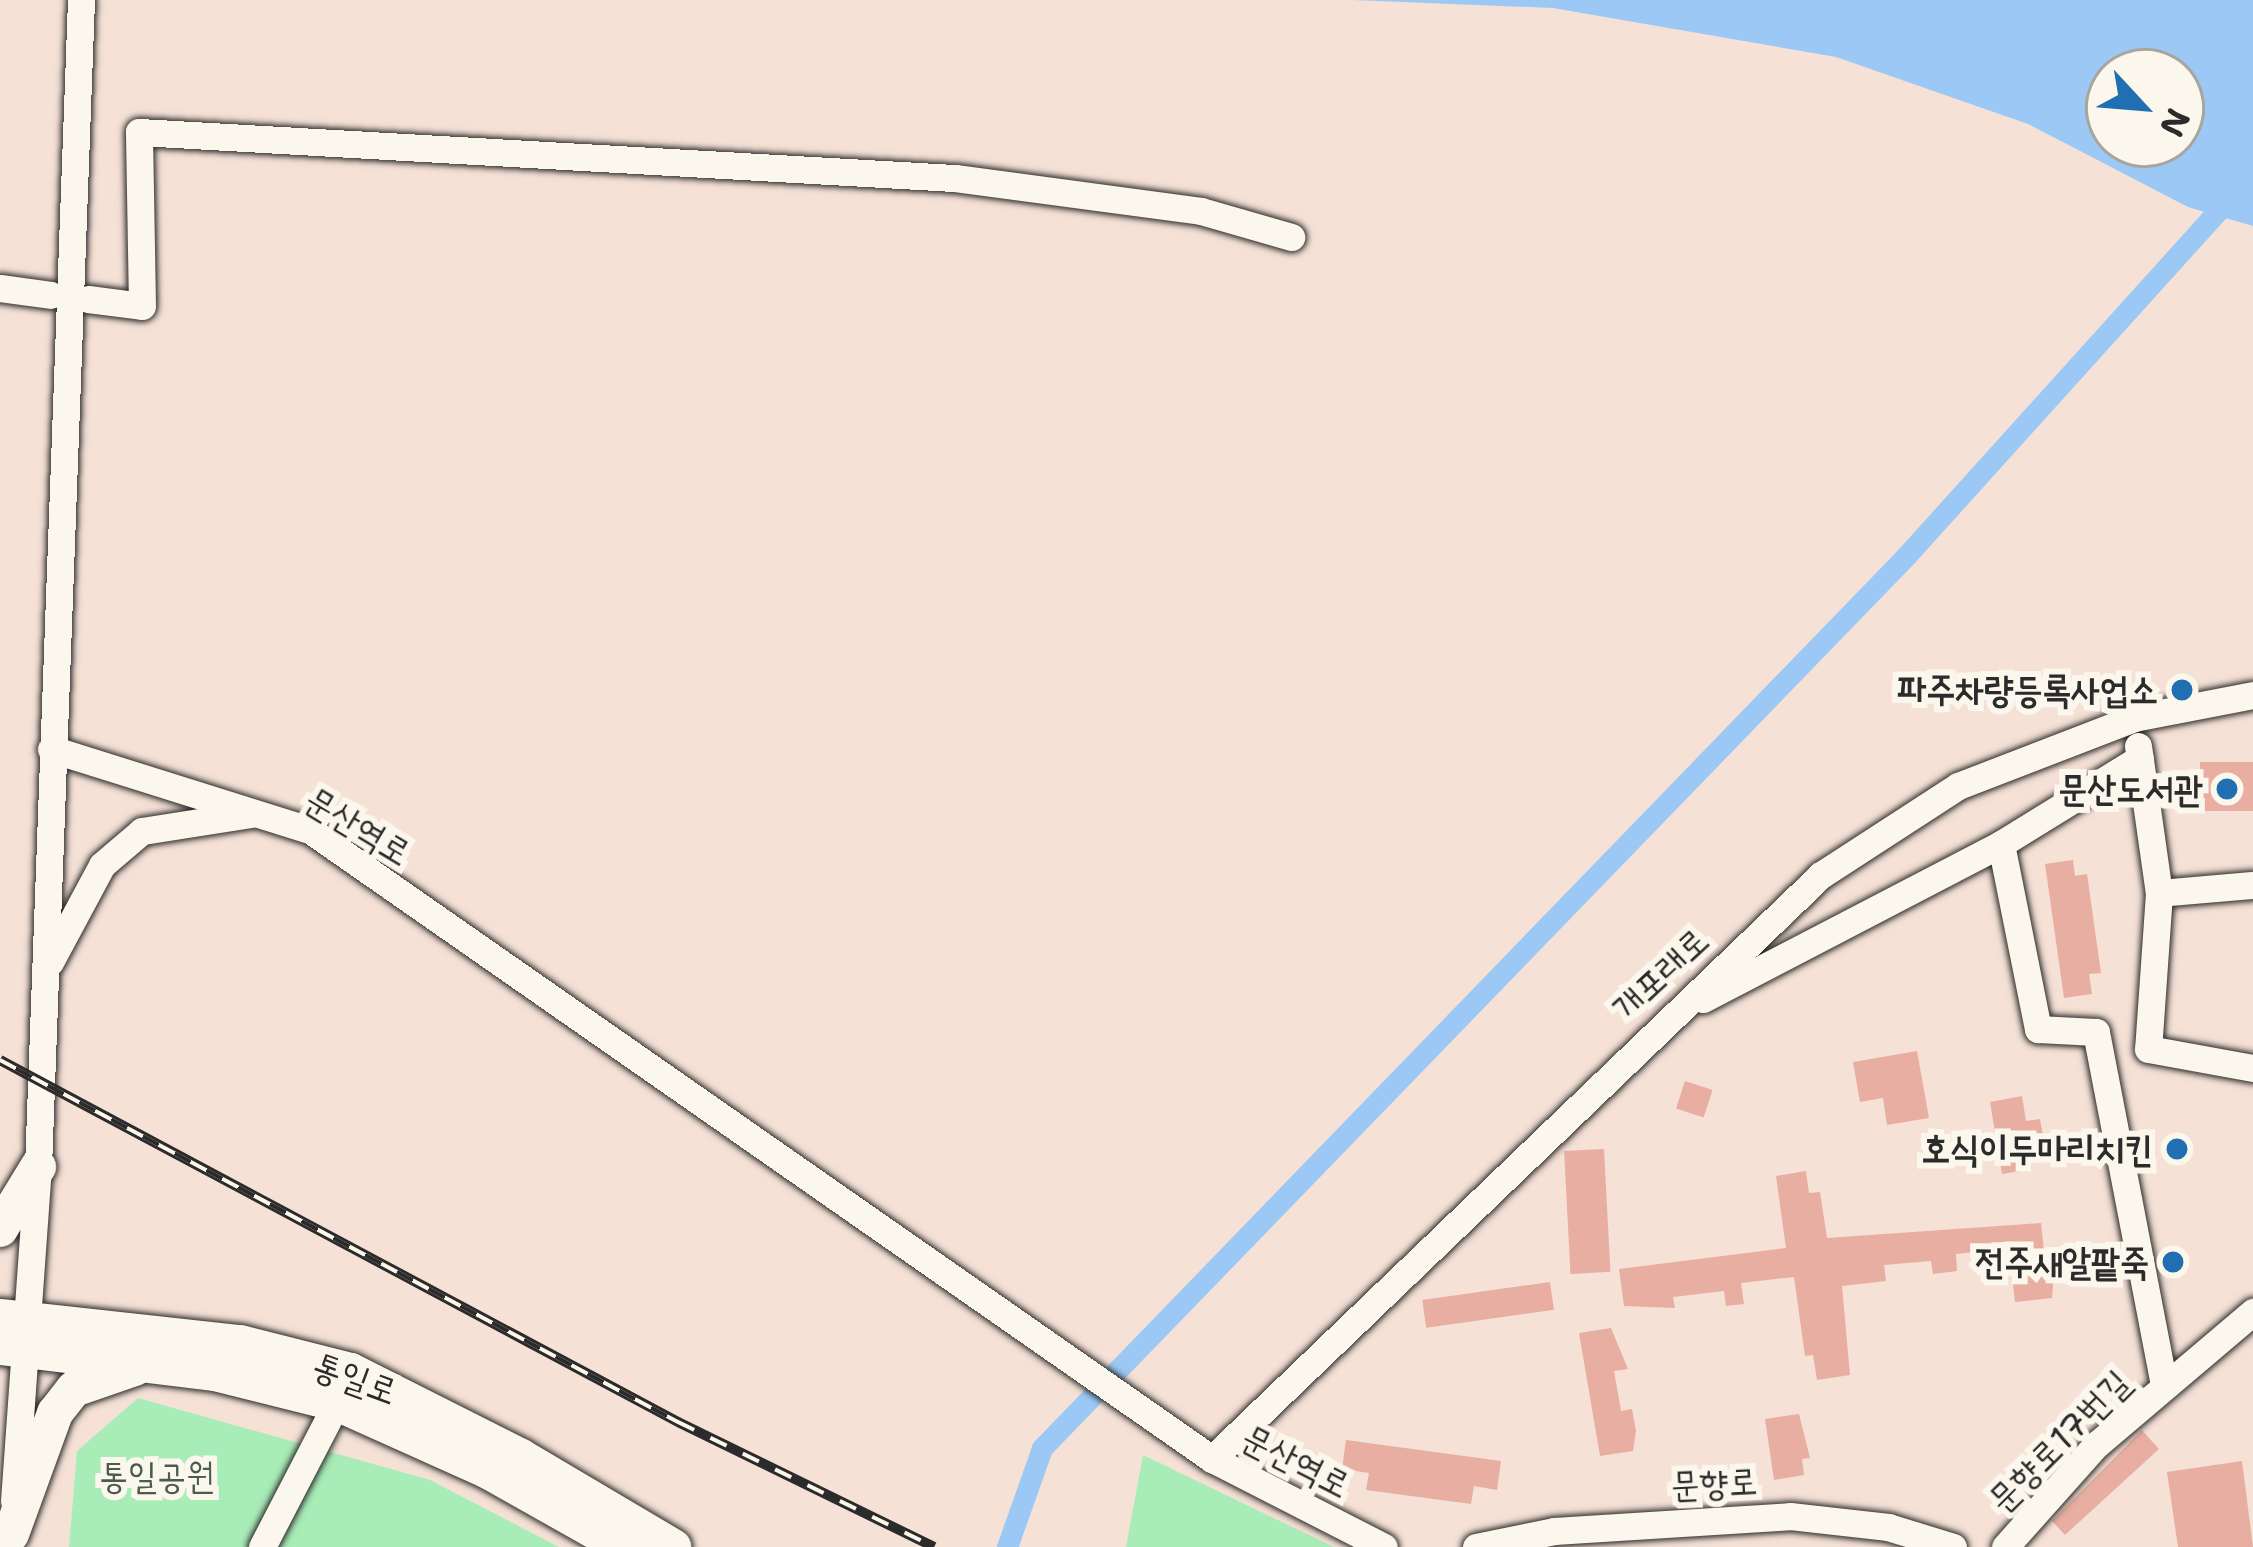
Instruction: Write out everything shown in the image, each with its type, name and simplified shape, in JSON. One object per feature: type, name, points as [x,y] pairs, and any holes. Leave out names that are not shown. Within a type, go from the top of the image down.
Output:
[{"type":"main road","points":[[0,1229],[38,1167]]},
{"type":"main road","name":"통일로","points":[[14,1333],[151,1364],[345,1388],[623,1547]]},
{"type":"main road","name":"통일로","points":[[14,1333],[240,1343],[521,1457],[673,1547]]},
{"type":"main road","points":[[10,1541],[43,1438],[74,1389],[151,1364]]},
{"type":"main road","points":[[0,1498],[10,1541]]},
{"type":"street","points":[[10,1541],[14,1333],[38,1167],[81,0]]},
{"type":"street","points":[[88,299],[142,306],[139,132],[955,178],[1201,211],[1291,237]]},
{"type":"street","points":[[0,288],[51,295]]},
{"type":"street","name":"개포래로","points":[[1212,1460],[1662,1021],[1821,874],[1958,786],[2134,718],[2253,695]]},
{"type":"street","points":[[2134,718],[2159,893],[2148,1049],[2253,1068]]},
{"type":"street","name":"문산역로","points":[[51,749],[310,830],[1212,1460],[1384,1547]]},
{"type":"street","points":[[1662,1021],[2001,844],[2140,758]]},
{"type":"street","points":[[45,971],[102,865],[142,831],[261,813]]},
{"type":"street","name":"문향로17번길","points":[[2001,844],[2038,1029],[2096,1032],[2164,1385]]},
{"type":"street","points":[[2159,893],[2253,885]]},
{"type":"street","name":"문향로17번길","points":[[2005,1547],[2096,1445],[2253,1312]]},
{"type":"street","points":[[262,1547],[345,1388]]},
{"type":"street","name":"문향로","points":[[1476,1547],[1790,1516],[1888,1527],[1953,1547]]},
{"type":"green space","name":"통일공원","points":[[138,1398],[430,1480],[559,1547],[69,1547],[77,1451]]},
{"type":"green space","points":[[1143,1455],[1334,1547],[1126,1547]]},
{"type":"water","points":[[1353,0],[2253,0],[2253,226],[2188,207],[2113,168],[2205,168],[2205,48],[2085,48],[2085,154],[2028,124],[1836,57],[1553,8]]},
{"type":"building","name":"문산도서관","points":[[2200,762],[2253,762],[2253,811],[2200,811]]},
{"type":"building","points":[[2073,860],[2075,876],[2087,874],[2101,973],[2089,974],[2092,994],[2064,998],[2045,864]]},
{"type":"building","points":[[1917,1051],[1929,1118],[1887,1125],[1883,1098],[1860,1102],[1853,1062]]},
{"type":"building","points":[[1685,1081],[1713,1090],[1704,1118],[1676,1109]]},
{"type":"building","points":[[2022,1096],[2026,1121],[2040,1119],[2044,1141],[2028,1144],[2032,1169],[2002,1174],[1990,1102]]},
{"type":"building","points":[[1604,1149],[1610,1272],[1570,1274],[1564,1151]]},
{"type":"building","points":[[1806,1171],[1809,1193],[1820,1192],[1827,1238],[2041,1223],[2044,1252],[2056,1251],[2052,1298],[2015,1302],[2009,1248],[1956,1254],[1957,1271],[1933,1274],[1931,1261],[1884,1265],[1886,1281],[1842,1286],[1850,1375],[1817,1380],[1813,1355],[1805,1356],[1794,1277],[1741,1283],[1744,1304],[1726,1306],[1724,1291],[1673,1297],[1675,1308],[1624,1306],[1619,1269],[1786,1248],[1776,1176]]},
{"type":"building","points":[[1550,1282],[1554,1310],[1426,1328],[1422,1300]]},
{"type":"building","points":[[1611,1328],[1628,1369],[1614,1371],[1621,1411],[1632,1409],[1636,1431],[1633,1451],[1600,1456],[1579,1333]]},
{"type":"building","points":[[1799,1414],[1810,1458],[1802,1459],[1804,1475],[1774,1480],[1765,1419]]},
{"type":"building","points":[[2142,1430],[2159,1449],[2065,1535],[2052,1521]]},
{"type":"building","points":[[1346,1440],[1501,1461],[1497,1490],[1474,1486],[1471,1504],[1366,1490],[1369,1473],[1342,1469]]},
{"type":"building","points":[[2242,1461],[2253,1547],[2178,1547],[2167,1472]]},
{"type":"waterway","points":[[1007,1547],[1042,1448],[1907,555],[2253,172]]},
{"type":"railway","points":[[0,1060],[678,1422],[934,1547]]},
{"type":"place","name":"파주차량등록사업소","points":[[2182,690]]},
{"type":"place","name":"문산도서관","points":[[2227,789]]},
{"type":"place","name":"호식이두마리치킨","points":[[2177,1149]]},
{"type":"place","name":"전주새알팥죽","points":[[2173,1262]]}]
